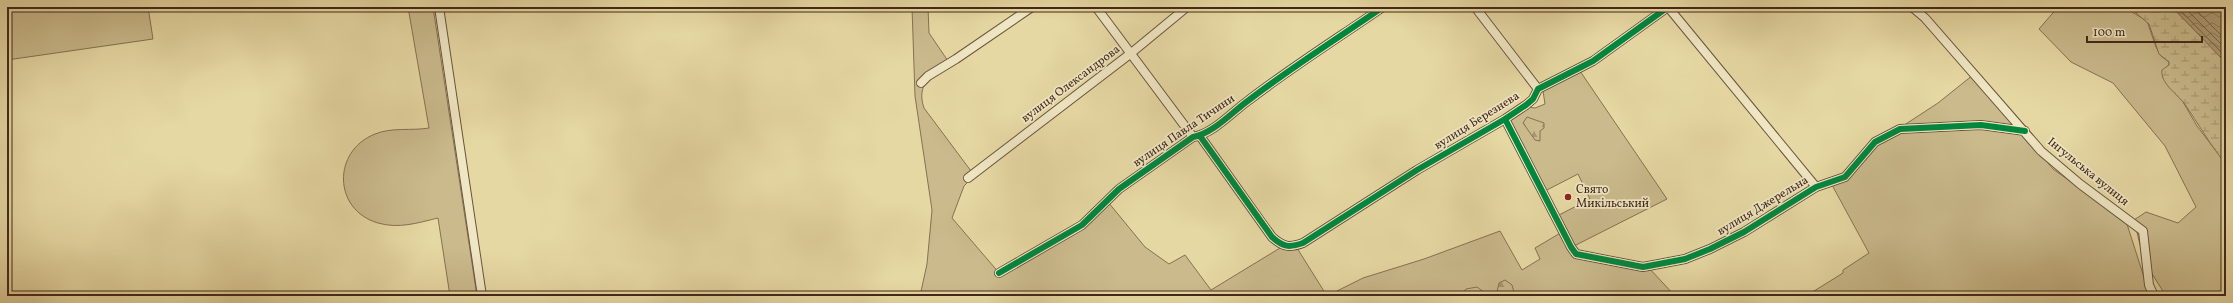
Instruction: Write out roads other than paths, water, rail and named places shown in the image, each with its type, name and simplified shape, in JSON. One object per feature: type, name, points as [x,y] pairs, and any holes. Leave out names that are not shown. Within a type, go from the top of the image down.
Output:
[{"type":"street","points":[[439,7],[482,296]]},
{"type":"street","points":[[921,83],[928,76],[956,59],[1032,7]]},
{"type":"street","points":[[1096,7],[1130,54],[1196,136]]},
{"type":"street","name":"вулиця Олександрова","points":[[968,178],[1130,54],[1187,7]]},
{"type":"street","name":"вулиця Павла Тичини","points":[[999,272],[1082,224],[1119,189],[1383,7]]},
{"type":"street","points":[[1475,7],[1538,89]]},
{"type":"street","name":"вулиця Березнева","points":[[1196,136],[1272,237],[1280,244],[1291,247],[1303,243],[1418,170],[1505,119],[1530,102],[1538,89],[1593,62],[1668,7]]},
{"type":"street","name":"вулиця Джерельна","points":[[1668,7],[1816,187]]},
{"type":"street","name":"Інгульська вулиця","points":[[1912,7],[1924,18],[2025,131],[2040,151],[2080,184],[2143,231],[2149,285],[2154,296]]},
{"type":"street","name":"вулиця Джерельна","points":[[1505,119],[1576,254],[1643,267],[1685,259],[1731,240],[1816,187],[1845,177],[1875,142],[1900,130],[1981,125],[2025,131]]},
{"type":"water","points":[[2172,7],[2226,7],[2226,62],[2223,60]]},
{"type":"place","name":"Свято Микільський","points":[[1568,197]]}]
